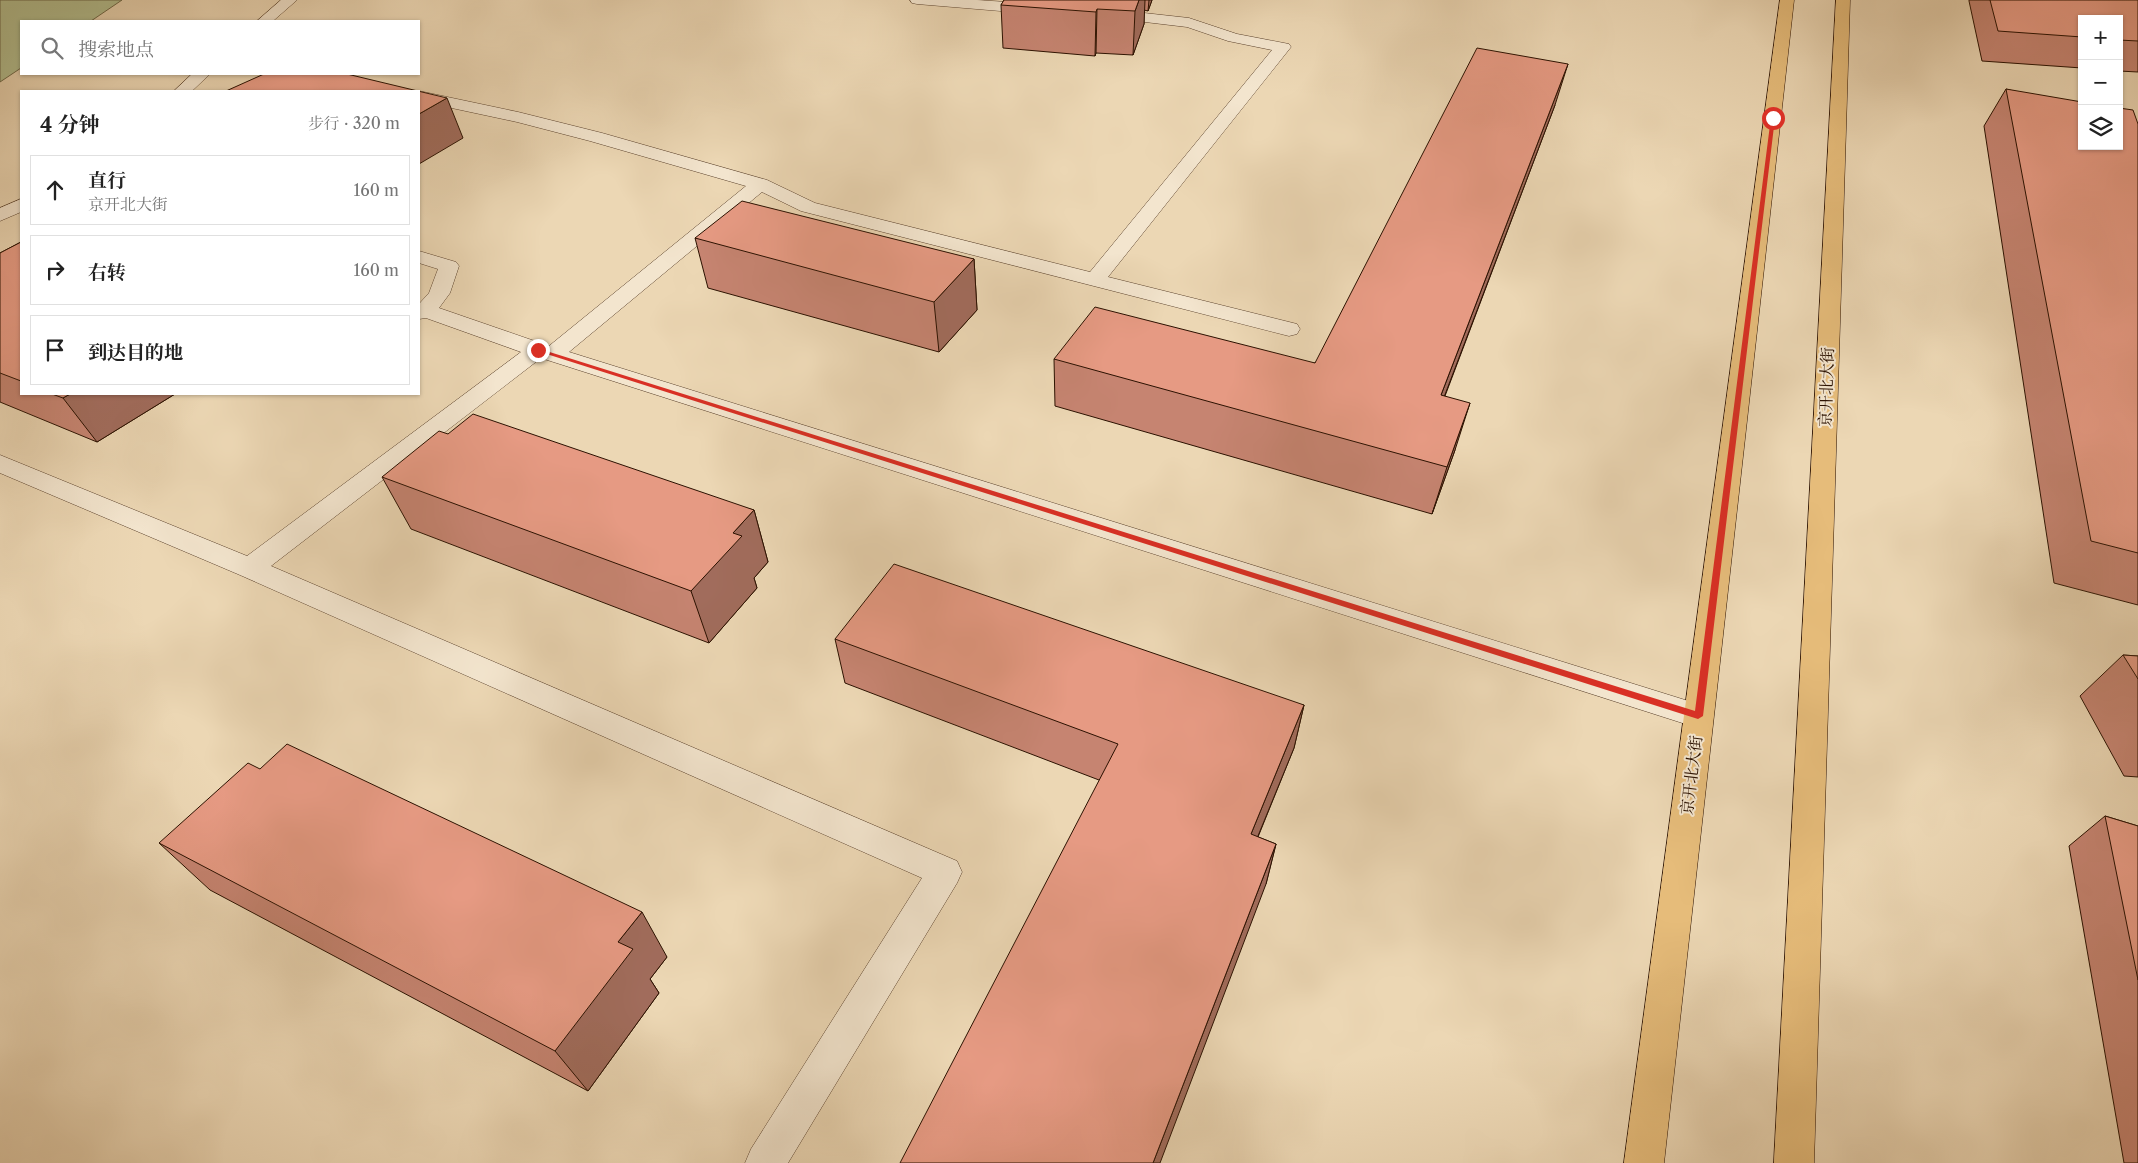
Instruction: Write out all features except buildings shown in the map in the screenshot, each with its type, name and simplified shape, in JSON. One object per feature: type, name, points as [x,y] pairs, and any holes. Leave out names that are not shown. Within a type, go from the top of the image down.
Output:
[{"type":"main road","name":"京开北大街","points":[[1644,1163],[1787,0]]},
{"type":"main road","name":"京开北大街","points":[[1794,1163],[1843,0]]},
{"type":"street","points":[[265,20],[290,0]]},
{"type":"street","points":[[917,0],[1055,10]]},
{"type":"street","points":[[1094,13],[1189,22],[1234,38],[1282,47],[1095,280]]},
{"type":"street","points":[[183,90],[201,75]]},
{"type":"street","points":[[420,96],[518,117],[760,184],[808,207],[1289,329]]},
{"type":"street","points":[[250,568],[545,352],[760,184]]},
{"type":"street","points":[[0,215],[20,205]]},
{"type":"street","points":[[420,257],[449,266],[442,290],[422,311],[545,352],[1698,716]]},
{"type":"street","points":[[0,462],[250,568],[945,872],[765,1163]]},
{"type":"green space","points":[[0,0],[122,0],[92,20],[20,20],[20,69],[0,82]]},
{"type":"route","points":[[538,350],[1698,716],[1773,118]]}]
